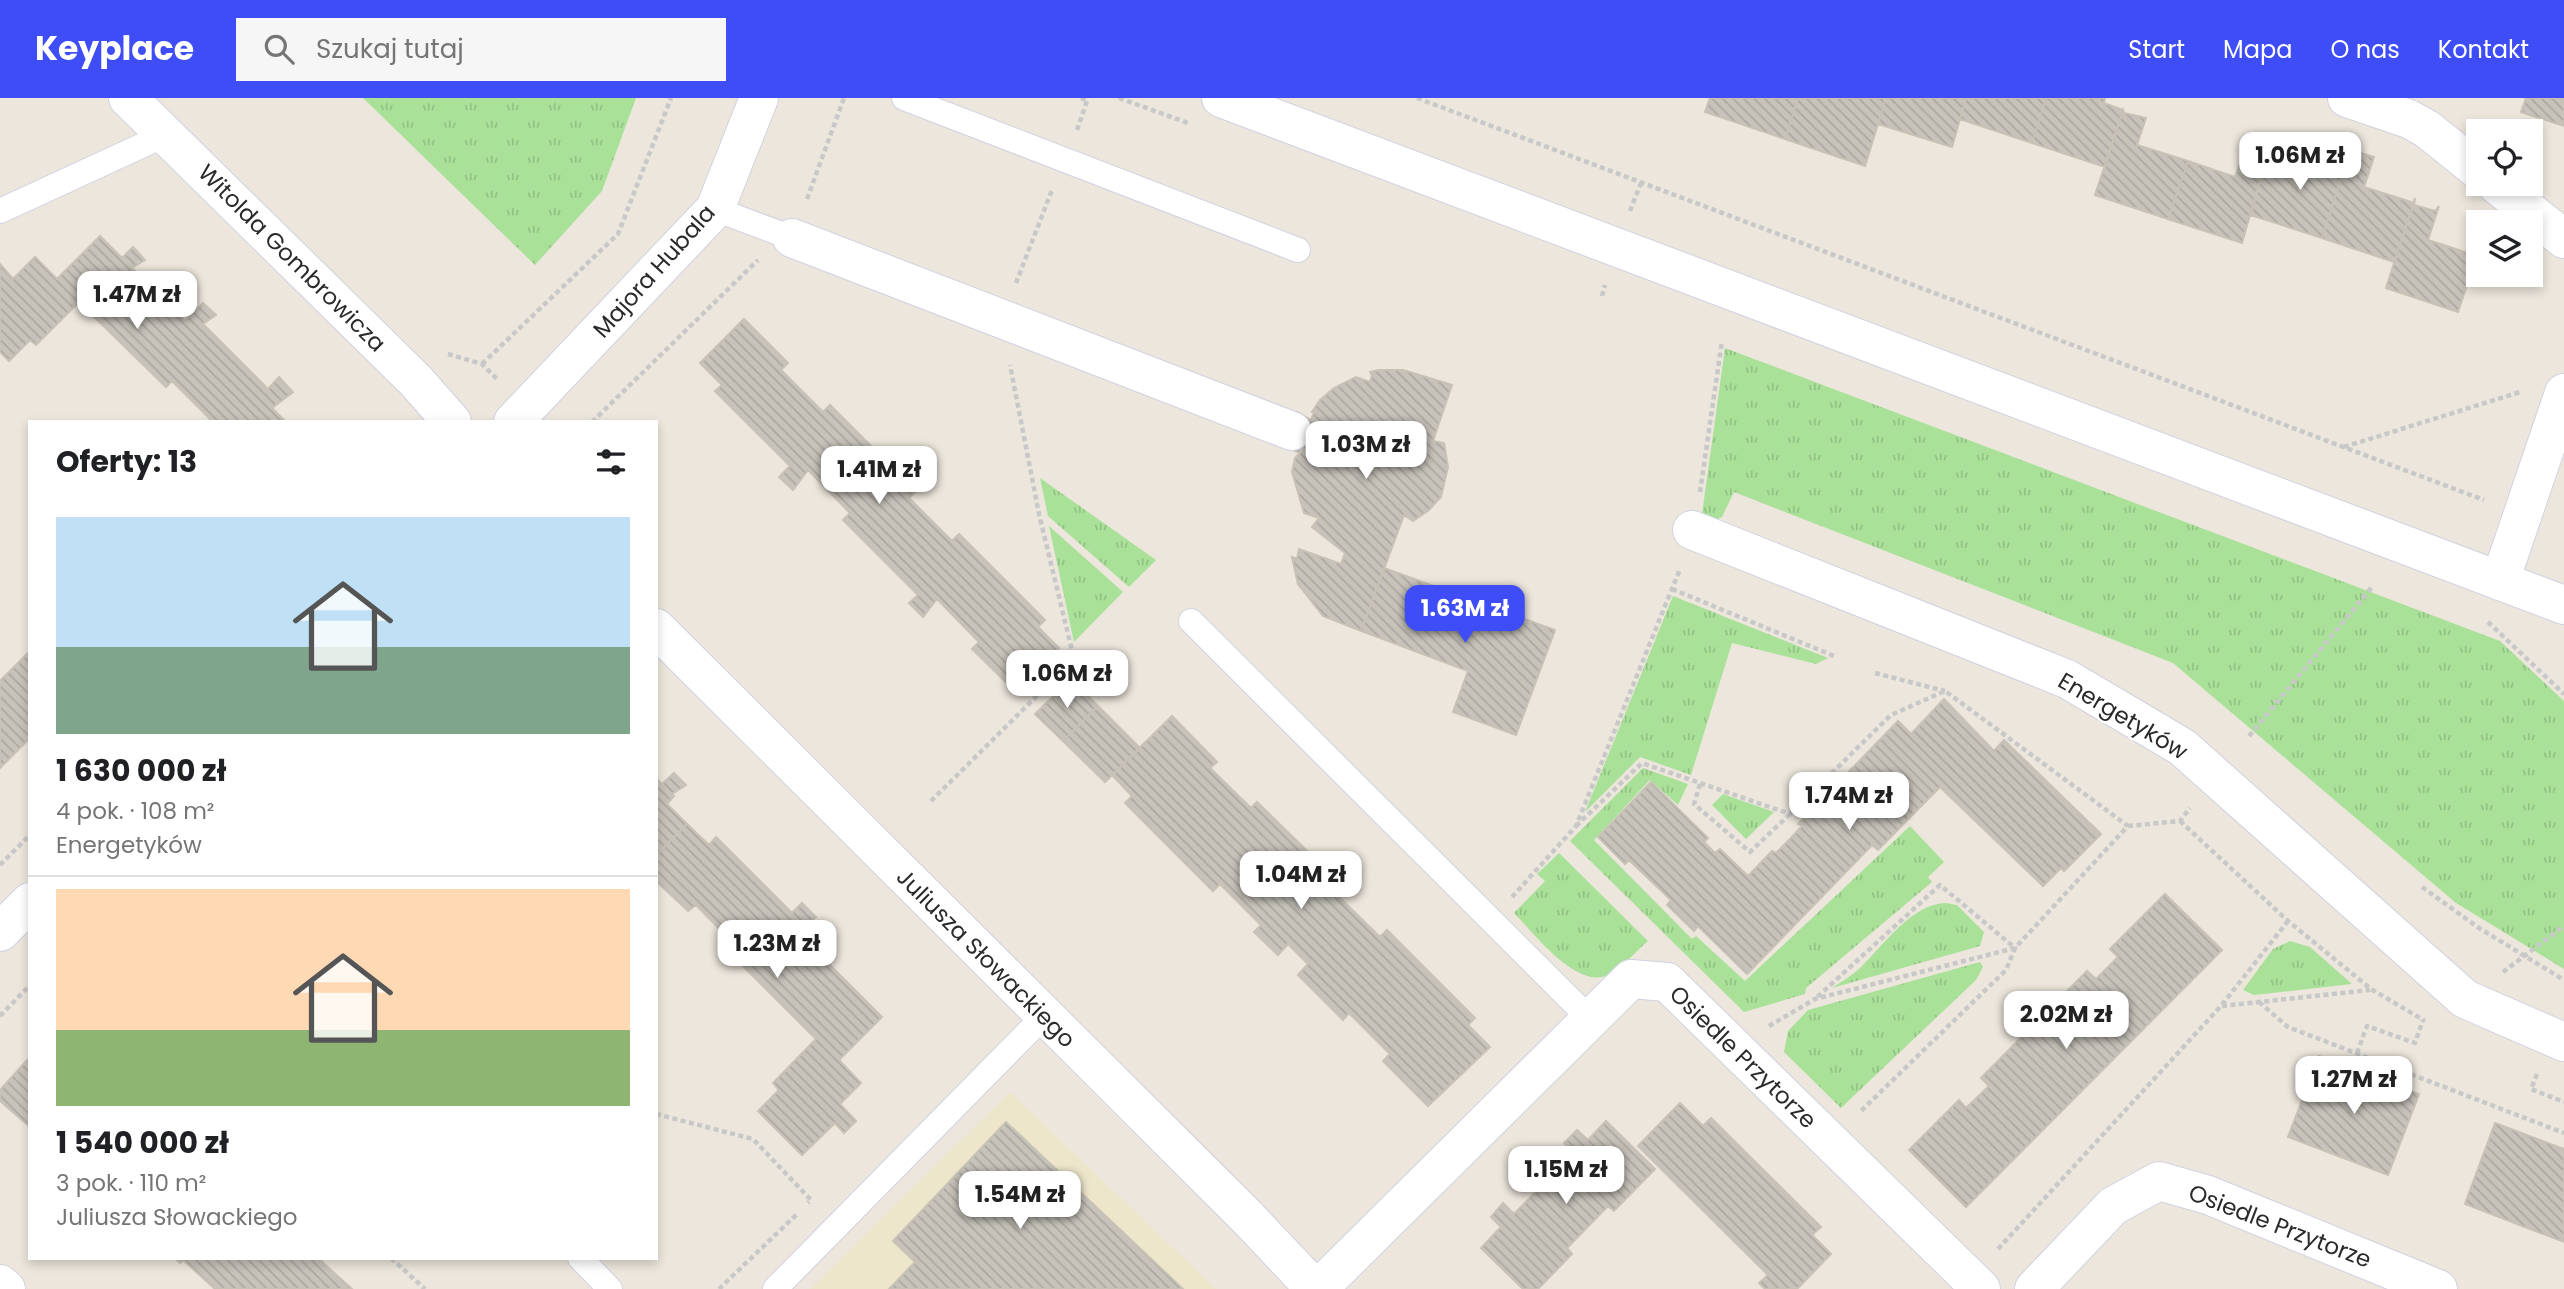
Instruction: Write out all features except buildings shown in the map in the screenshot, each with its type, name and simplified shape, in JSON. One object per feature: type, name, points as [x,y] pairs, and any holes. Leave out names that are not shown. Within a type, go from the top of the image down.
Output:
[{"type":"street","name":"Witolda Gombrowicza","points":[[128,98],[416,381],[450,420]]},
{"type":"street","name":"Majora Hubala","points":[[515,420],[715,209],[759,98]]},
{"type":"street","points":[[1221,98],[2564,605]]},
{"type":"street","points":[[2347,98],[2409,118],[2466,160]]},
{"type":"street","points":[[2511,196],[2564,239]]},
{"type":"street","points":[[792,238],[1292,431]]},
{"type":"street","points":[[2500,581],[2564,393]]},
{"type":"street","name":"Energetyków","points":[[1692,530],[2067,679],[2182,747],[2465,999],[2552,1055]]},
{"type":"street","name":"Juliusza Słowackiego","points":[[658,630],[1316,1289]]},
{"type":"street","points":[[0,932],[28,904]]},
{"type":"street","name":"Osiedle Przytorze","points":[[1316,1289],[1631,979],[1667,982],[1981,1289]]},
{"type":"street","name":"Osiedle Przytorze","points":[[2034,1289],[2113,1206],[2159,1181],[2208,1195],[2438,1289]]},
{"type":"street","points":[[0,1283],[6,1289]]},
{"type":"lane","points":[[904,98],[1298,250]]},
{"type":"lane","points":[[0,211],[167,134]]},
{"type":"lane","points":[[715,209],[792,238]]},
{"type":"lane","points":[[1191,621],[1590,1019]]},
{"type":"lane","points":[[775,1289],[1043,1017]]},
{"type":"lane","points":[[582,1260],[611,1289]]},
{"type":"path","points":[[482,364],[618,234],[671,98]]},
{"type":"path","points":[[594,420],[760,257],[792,238],[844,98]]},
{"type":"path","points":[[1081,98],[1088,101],[1088,98]]},
{"type":"path","points":[[1417,98],[2491,503]]},
{"type":"path","points":[[1629,216],[1641,183]]},
{"type":"path","points":[[1602,296],[1605,285]]},
{"type":"path","points":[[1576,826],[1672,589],[1692,530],[1722,341]]},
{"type":"path","points":[[2343,447],[2521,392]]},
{"type":"path","points":[[2249,736],[2372,587]]},
{"type":"path","points":[[1672,589],[1834,656]]},
{"type":"path","points":[[930,801],[1074,659]]},
{"type":"path","points":[[1875,673],[1945,691],[2128,826]]},
{"type":"path","points":[[1700,784],[1694,803],[1750,852],[1891,715],[1945,691]]},
{"type":"path","points":[[1490,919],[1536,874],[1534,872],[1562,845],[1576,826],[1642,763],[1790,814]]},
{"type":"path","points":[[1855,1117],[2006,970],[2015,948],[2128,826],[2180,821],[2196,800]]},
{"type":"path","points":[[0,865],[28,837]]},
{"type":"path","points":[[1764,1029],[1815,999],[1940,885],[2015,948]]},
{"type":"path","points":[[2422,887],[2479,928],[2564,980]]},
{"type":"path","points":[[1995,1252],[2221,1006],[2288,920]]},
{"type":"path","points":[[2465,999],[2564,926]]},
{"type":"path","points":[[1815,999],[2015,948]]},
{"type":"path","points":[[0,1016],[28,987]]},
{"type":"path","points":[[2221,1006],[2371,989]]},
{"type":"path","points":[[2259,1002],[2288,1027],[2564,1133]]},
{"type":"path","points":[[2357,1053],[2367,1026],[2415,1043],[2423,1020]]},
{"type":"path","points":[[2552,1055],[2531,1089],[2564,1102]]},
{"type":"path","points":[[658,1115],[753,1139],[811,1200],[719,1289]]},
{"type":"path","points":[[393,1260],[425,1289]]},
{"type":"shaded area","points":[[1010,1092],[1216,1289],[810,1289]]},
{"type":"green space","points":[[363,98],[636,98],[602,191],[535,265]]},
{"type":"green space","points":[[1725,348],[2500,641],[2564,701],[2564,969],[2456,903],[2173,663],[1734,492],[1722,517],[1715,520],[1702,514]]},
{"type":"green space","points":[[1040,478],[1156,560],[1129,587],[1048,516]]},
{"type":"green space","points":[[1049,526],[1123,592],[1074,642]]},
{"type":"green space","points":[[1673,596],[1828,658],[1816,664],[1732,643],[1691,775],[1640,757],[1585,812]]},
{"type":"green space","points":[[1643,768],[1688,784],[1678,805],[1650,780],[1594,840],[1692,939],[1696,936],[1745,981],[1910,826],[1944,862],[1928,877],[1932,882],[1806,988],[1805,994],[1744,1012],[1570,841]]},
{"type":"green space","points":[[1723,794],[1774,812],[1746,839],[1712,805]]},
{"type":"green space","points":[[1559,853],[1648,941],[1610,974],[1598,977],[1584,975],[1571,968],[1545,946],[1514,913],[1545,881],[1537,874]]},
{"type":"green space","points":[[1933,905],[1957,905],[1984,932],[1980,946],[1832,988],[1859,969],[1910,918]]},
{"type":"green space","points":[[2290,941],[2310,947],[2352,984],[2254,995],[2243,990],[2273,949]]},
{"type":"green space","points":[[1980,962],[1983,967],[1976,980],[1841,1108],[1784,1052],[1788,1031],[1808,1010]]}]
